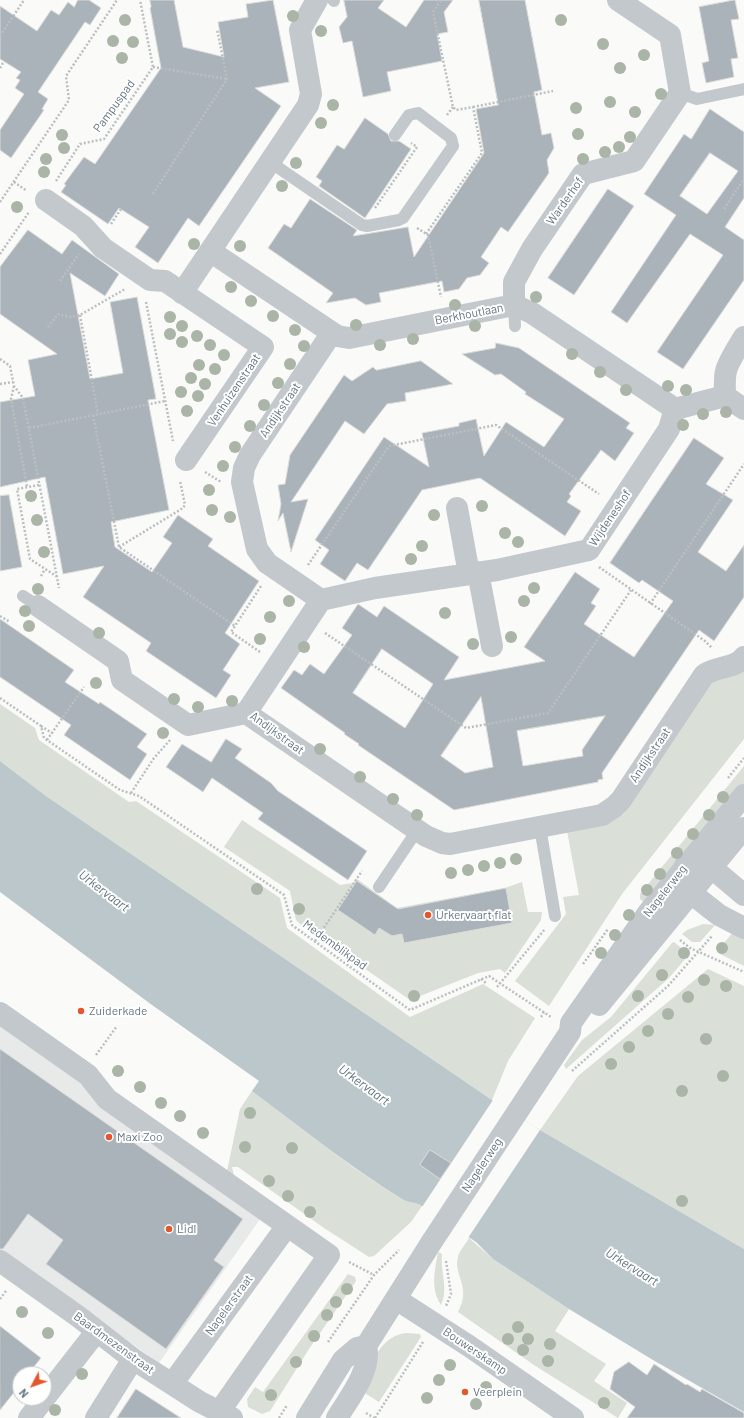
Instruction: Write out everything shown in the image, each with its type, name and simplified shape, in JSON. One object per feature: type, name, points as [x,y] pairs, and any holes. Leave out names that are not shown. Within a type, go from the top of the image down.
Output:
[{"type":"street","points":[[182,293],[310,101],[311,94],[300,30],[328,0]]},
{"type":"street","points":[[618,0],[670,35],[680,93]]},
{"type":"street","name":"Warderhof","points":[[515,316],[514,282],[532,249],[583,174],[634,161],[680,93]]},
{"type":"street","name":"Venhuizenstraat","points":[[42,200],[83,226],[103,248],[150,280],[166,281],[263,347],[183,468]]},
{"type":"street","name":"Berkhoutlaan","points":[[210,251],[331,334],[349,338],[532,313],[675,409]]},
{"type":"street","name":"Andijkstraat","points":[[331,334],[250,455],[242,474],[254,540],[262,556],[282,574],[321,600],[246,713],[418,830],[434,840],[450,844],[602,815],[614,808],[704,675],[713,670],[735,664],[744,657]]},
{"type":"street","points":[[725,396],[726,370],[744,337]]},
{"type":"street","points":[[675,409],[725,396],[744,409]]},
{"type":"street","name":"Wijdeneshof","points":[[474,573],[530,564],[589,550],[669,429],[675,409]]},
{"type":"street","points":[[457,508],[492,646]]},
{"type":"street","points":[[321,600],[375,588],[474,573]]},
{"type":"street","points":[[30,601],[118,661],[122,680],[188,725],[246,713]]},
{"type":"street","name":"Nagelerweg","points":[[396,1299],[570,1032],[571,1022],[648,913],[744,795]]},
{"type":"street","name":"Nagelerweg","points":[[570,1032],[580,1030],[637,957],[744,828]]},
{"type":"street","points":[[744,895],[712,868],[685,866],[691,893],[719,916],[744,928]]},
{"type":"street","points":[[0,1013],[88,1075],[107,1099],[287,1226],[338,1258],[225,1410]]},
{"type":"street","name":"Nagelerstraat","points":[[172,1384],[287,1226]]},
{"type":"street","name":"Baardmezenstraat","points":[[0,1261],[79,1317],[96,1332],[133,1359],[172,1384],[225,1410]]},
{"type":"street","points":[[307,1418],[343,1360],[357,1348],[366,1346],[396,1299]]},
{"type":"street","name":"Bouwerskamp","points":[[396,1299],[469,1346],[573,1418]]},
{"type":"street","points":[[29,1418],[96,1332]]},
{"type":"street","points":[[337,1418],[360,1380],[368,1355],[366,1346]]},
{"type":"street","points":[[96,1418],[133,1359]]},
{"type":"lane","points":[[680,93],[697,99],[744,89]]},
{"type":"lane","points":[[270,162],[362,225],[367,226],[399,220],[403,218],[453,146],[451,138],[418,113],[409,115],[400,137]]},
{"type":"lane","points":[[540,827],[555,916]]},
{"type":"lane","points":[[379,887],[418,830]]},
{"type":"path","points":[[0,36],[24,0]]},
{"type":"path","points":[[0,202],[69,100],[66,76],[117,0]]},
{"type":"path","points":[[140,0],[153,67],[227,79]]},
{"type":"path","points":[[441,0],[433,12],[449,85]]},
{"type":"path","points":[[153,194],[227,79],[217,29]]},
{"type":"path","points":[[0,68],[3,63]]},
{"type":"path","name":"Pampuspad","points":[[0,254],[42,200],[80,144],[104,139],[153,67]]},
{"type":"path","points":[[473,107],[553,91]]},
{"type":"path","points":[[373,210],[417,147],[400,137]]},
{"type":"path","points":[[724,209],[744,179]]},
{"type":"path","points":[[14,182],[19,185]]},
{"type":"path","points":[[108,228],[121,209]]},
{"type":"path","points":[[416,227],[428,235],[442,303]]},
{"type":"path","points":[[60,280],[80,251]]},
{"type":"path","points":[[154,281],[145,295],[173,443]]},
{"type":"path","points":[[48,327],[58,314],[69,317],[80,316],[131,286]]},
{"type":"path","points":[[80,316],[98,414]]},
{"type":"path","points":[[0,359],[10,366],[14,382],[10,399],[27,487]]},
{"type":"path","points":[[0,384],[14,382]]},
{"type":"path","points":[[14,386],[23,398],[58,588]]},
{"type":"path","points":[[29,428],[165,401]]},
{"type":"path","points":[[93,415],[119,546],[235,626]]},
{"type":"path","points":[[305,570],[389,446],[496,425],[595,491]]},
{"type":"path","points":[[650,604],[744,464]]},
{"type":"path","points":[[119,546],[183,508],[185,505],[183,468]]},
{"type":"path","points":[[39,485],[17,489],[30,558],[56,576]]},
{"type":"path","name":"Wijdeneshof","points":[[595,563],[602,571],[704,641],[715,651]]},
{"type":"path","points":[[41,576],[46,569]]},
{"type":"path","points":[[264,582],[231,632],[266,656]]},
{"type":"path","points":[[320,630],[466,728],[548,713],[631,590]]},
{"type":"path","points":[[0,616],[10,622]]},
{"type":"path","points":[[41,726],[44,738],[47,740],[84,687]]},
{"type":"path","points":[[0,698],[52,732]]},
{"type":"path","points":[[131,794],[154,758],[173,736]]},
{"type":"path","name":"Medemblikpad","points":[[47,740],[120,790],[139,796],[284,895],[292,925],[410,1010],[481,979]]},
{"type":"path","points":[[315,941],[362,871]]},
{"type":"path","points":[[497,987],[555,916]]},
{"type":"path","points":[[570,1073],[668,986],[716,931]]},
{"type":"path","points":[[678,938],[690,948],[744,972]]},
{"type":"path","points":[[481,979],[489,976],[554,1018]]},
{"type":"path","points":[[481,979],[486,982]]},
{"type":"path","points":[[541,1017],[544,1012]]},
{"type":"path","points":[[92,1060],[117,1026]]},
{"type":"path","points":[[327,1343],[374,1275],[404,1245]]},
{"type":"path","points":[[443,1311],[451,1294],[447,1271],[447,1256]]},
{"type":"path","points":[[338,1258],[374,1275]]},
{"type":"path","points":[[375,1418],[426,1338]]},
{"type":"path","points":[[279,1418],[290,1400]]},
{"type":"shaded area","points":[[744,667],[744,739],[622,894],[549,1006],[515,981],[566,914],[563,897],[579,895],[567,831],[595,827],[714,678]]},
{"type":"shaded area","points":[[0,704],[35,728],[39,740],[129,802],[136,801],[280,898],[287,928],[410,1017],[483,984],[535,1018],[508,1061],[492,1100],[46,796],[0,761]]},
{"type":"shaded area","points":[[744,766],[744,785],[646,904],[640,899],[640,894]]},
{"type":"shaded area","points":[[242,820],[340,885],[353,883],[357,879],[397,908],[505,888],[522,882],[528,912],[542,912],[541,920],[505,973],[500,969],[478,973],[410,1000],[299,923],[296,920],[290,891],[224,847]]},
{"type":"shaded area","points":[[703,924],[715,925],[700,942],[692,942],[682,934],[687,930]]},
{"type":"shaded area","points":[[735,930],[744,935],[744,966],[717,951]]},
{"type":"shaded area","points":[[674,942],[686,952],[686,958],[669,978],[566,1069],[564,1065],[582,1040],[611,1017]]},
{"type":"shaded area","points":[[708,969],[744,986],[744,1249],[540,1130],[578,1076]]},
{"type":"shaded area","points":[[0,1019],[265,1212],[159,1363],[0,1251]]},
{"type":"shaded area","points":[[252,1091],[326,1147],[383,1187],[404,1200],[422,1206],[411,1222],[374,1256],[369,1257],[324,1228],[238,1167],[232,1167],[234,1175],[227,1171],[240,1109]]},
{"type":"shaded area","points":[[469,1238],[493,1259],[569,1309],[555,1331],[606,1364],[594,1381],[627,1403],[618,1418],[534,1365],[458,1312],[462,1303],[463,1288],[457,1264],[458,1257]]},
{"type":"shaded area","points":[[438,1252],[442,1254],[444,1286],[441,1305],[434,1286]]},
{"type":"shaded area","points":[[348,1274],[355,1277],[356,1281],[309,1349],[270,1411],[262,1414],[248,1407],[247,1399],[255,1387],[263,1392]]},
{"type":"shaded area","points":[[407,1333],[420,1334],[421,1337],[379,1402],[360,1390],[372,1362],[382,1346],[397,1335]]},
{"type":"water","name":"Urkervaart","points":[[0,761],[46,796],[492,1100],[540,1130],[744,1249],[744,1412],[653,1360],[569,1309],[493,1259],[476,1242],[422,1206],[404,1200],[364,1174],[252,1091],[259,1081],[152,1005],[0,892]]},
{"type":"pier","points":[[493,1100],[540,1130],[468,1238],[422,1207]]},
{"type":"building","points":[[78,0],[89,0],[101,8],[90,25],[85,22],[38,92],[48,99],[42,109],[44,110],[11,158],[0,150],[0,130],[24,94],[15,88],[20,80],[16,78],[21,72],[0,59],[0,6],[37,31],[51,10],[59,15],[68,2],[74,7]]},
{"type":"building","points":[[150,0],[174,0],[183,47],[224,57],[218,22],[248,17],[246,4],[273,0],[289,82],[255,88],[281,106],[199,226],[188,218],[158,263],[135,247],[149,227],[119,208],[108,224],[61,192],[66,185],[64,184],[84,157],[95,164],[161,68],[150,8]]},
{"type":"building","points":[[344,0],[384,0],[378,8],[406,27],[424,0],[453,0],[444,12],[448,32],[437,34],[442,61],[387,72],[391,91],[363,97],[352,41],[343,43],[339,27],[347,17]]},
{"type":"building","points":[[479,0],[525,0],[542,90],[534,92],[542,135],[551,133],[554,148],[547,160],[549,173],[508,232],[501,227],[481,257],[489,263],[480,275],[467,278],[459,289],[444,292],[442,281],[379,293],[381,302],[366,305],[355,298],[326,303],[333,293],[268,248],[284,224],[291,228],[310,199],[357,230],[353,236],[408,227],[414,257],[484,153],[476,109],[498,105]]},
{"type":"building","points":[[735,0],[739,19],[731,20],[738,58],[731,59],[734,77],[706,83],[702,63],[709,61],[699,7]]},
{"type":"building","points":[[710,109],[744,132],[744,198],[725,227],[744,240],[744,280],[683,369],[657,352],[723,255],[690,234],[627,323],[611,312],[676,215],[644,194],[684,134],[691,139]],"holes":[[[710,153],[738,171],[707,214],[680,196]]]},
{"type":"building","points":[[365,118],[388,134],[391,141],[399,141],[411,149],[365,218],[319,186],[322,181],[316,177],[337,145],[344,149]]},
{"type":"building","points":[[608,189],[634,206],[574,295],[548,278]]},
{"type":"building","points":[[28,230],[62,254],[72,240],[119,274],[105,296],[70,273],[90,379],[123,373],[110,302],[137,297],[156,399],[148,400],[169,510],[111,522],[115,547],[152,572],[172,543],[163,537],[178,515],[213,539],[208,546],[259,581],[225,633],[240,644],[223,670],[231,675],[216,698],[146,651],[151,643],[83,597],[104,566],[63,574],[45,477],[0,487],[0,402],[35,396],[28,360],[57,354],[0,314],[0,267]]},
{"type":"building","points":[[496,343],[519,348],[630,423],[626,428],[634,433],[615,461],[601,450],[569,494],[571,496],[567,502],[581,511],[565,536],[480,478],[422,490],[368,570],[357,563],[345,581],[320,564],[329,550],[315,540],[384,437],[429,467],[422,433],[459,426],[459,423],[476,419],[484,456],[506,422],[544,447],[564,419],[525,394],[526,392],[501,374],[495,375],[462,354],[495,348]]},
{"type":"building","points":[[421,361],[453,384],[405,393],[406,401],[387,404],[364,434],[345,421],[291,502],[308,499],[291,552],[283,513],[278,521],[281,504],[278,485],[285,484],[290,455],[344,375],[352,381],[373,367],[376,370]]},
{"type":"building","points":[[694,438],[724,458],[706,484],[733,500],[698,552],[726,571],[744,545],[744,597],[714,641],[699,630],[602,773],[603,779],[598,780],[598,782],[454,810],[358,745],[359,744],[344,734],[345,733],[281,688],[294,670],[302,675],[310,664],[324,674],[352,635],[342,628],[358,604],[377,617],[384,606],[459,657],[444,680],[545,661],[524,647],[575,572],[600,589],[591,603],[596,606],[584,624],[634,657],[673,601],[642,580],[639,583],[610,563]],"holes":[[[382,649],[433,684],[405,728],[353,693]],[[481,697],[493,767],[465,773],[441,756]],[[605,716],[582,750],[583,756],[523,766],[517,731]]]},
{"type":"building","points":[[9,495],[22,567],[0,571],[0,496]]},
{"type":"building","points":[[0,619],[74,670],[65,682],[99,704],[100,702],[147,734],[137,747],[147,754],[130,780],[64,735],[71,725],[0,677]]},
{"type":"building","points":[[226,739],[242,749],[235,758],[271,783],[278,791],[367,851],[348,880],[258,819],[263,813],[212,778],[203,792],[166,767],[182,744],[211,762]]},
{"type":"building","name":"Urkervaart flat","points":[[357,881],[398,909],[506,888],[512,923],[404,943],[402,934],[392,936],[379,928],[375,935],[338,910]]},
{"type":"building","points":[[0,1049],[243,1219],[214,1260],[224,1267],[166,1349],[46,1264],[63,1240],[28,1214],[3,1249],[0,1249]]},
{"type":"building","points":[[430,1150],[451,1163],[440,1179],[420,1165]]},
{"type":"building","points":[[0,1326],[41,1358],[34,1366],[12,1366],[12,1395],[0,1410]]},
{"type":"building","points":[[629,1362],[647,1375],[654,1364],[686,1385],[687,1384],[700,1392],[702,1389],[744,1413],[744,1418],[627,1418],[635,1407],[610,1389],[614,1372]]},
{"type":"building","points":[[136,1389],[181,1418],[117,1418]]},
{"type":"place","name":"Urkervaart flat","points":[[428,915]]},
{"type":"place","name":"Zuiderkade","points":[[81,1011]]},
{"type":"place","name":"Maxi Zoo","points":[[109,1137]]},
{"type":"place","name":"Lidl","points":[[169,1229]]},
{"type":"place","name":"Veerplein","points":[[465,1392]]}]
